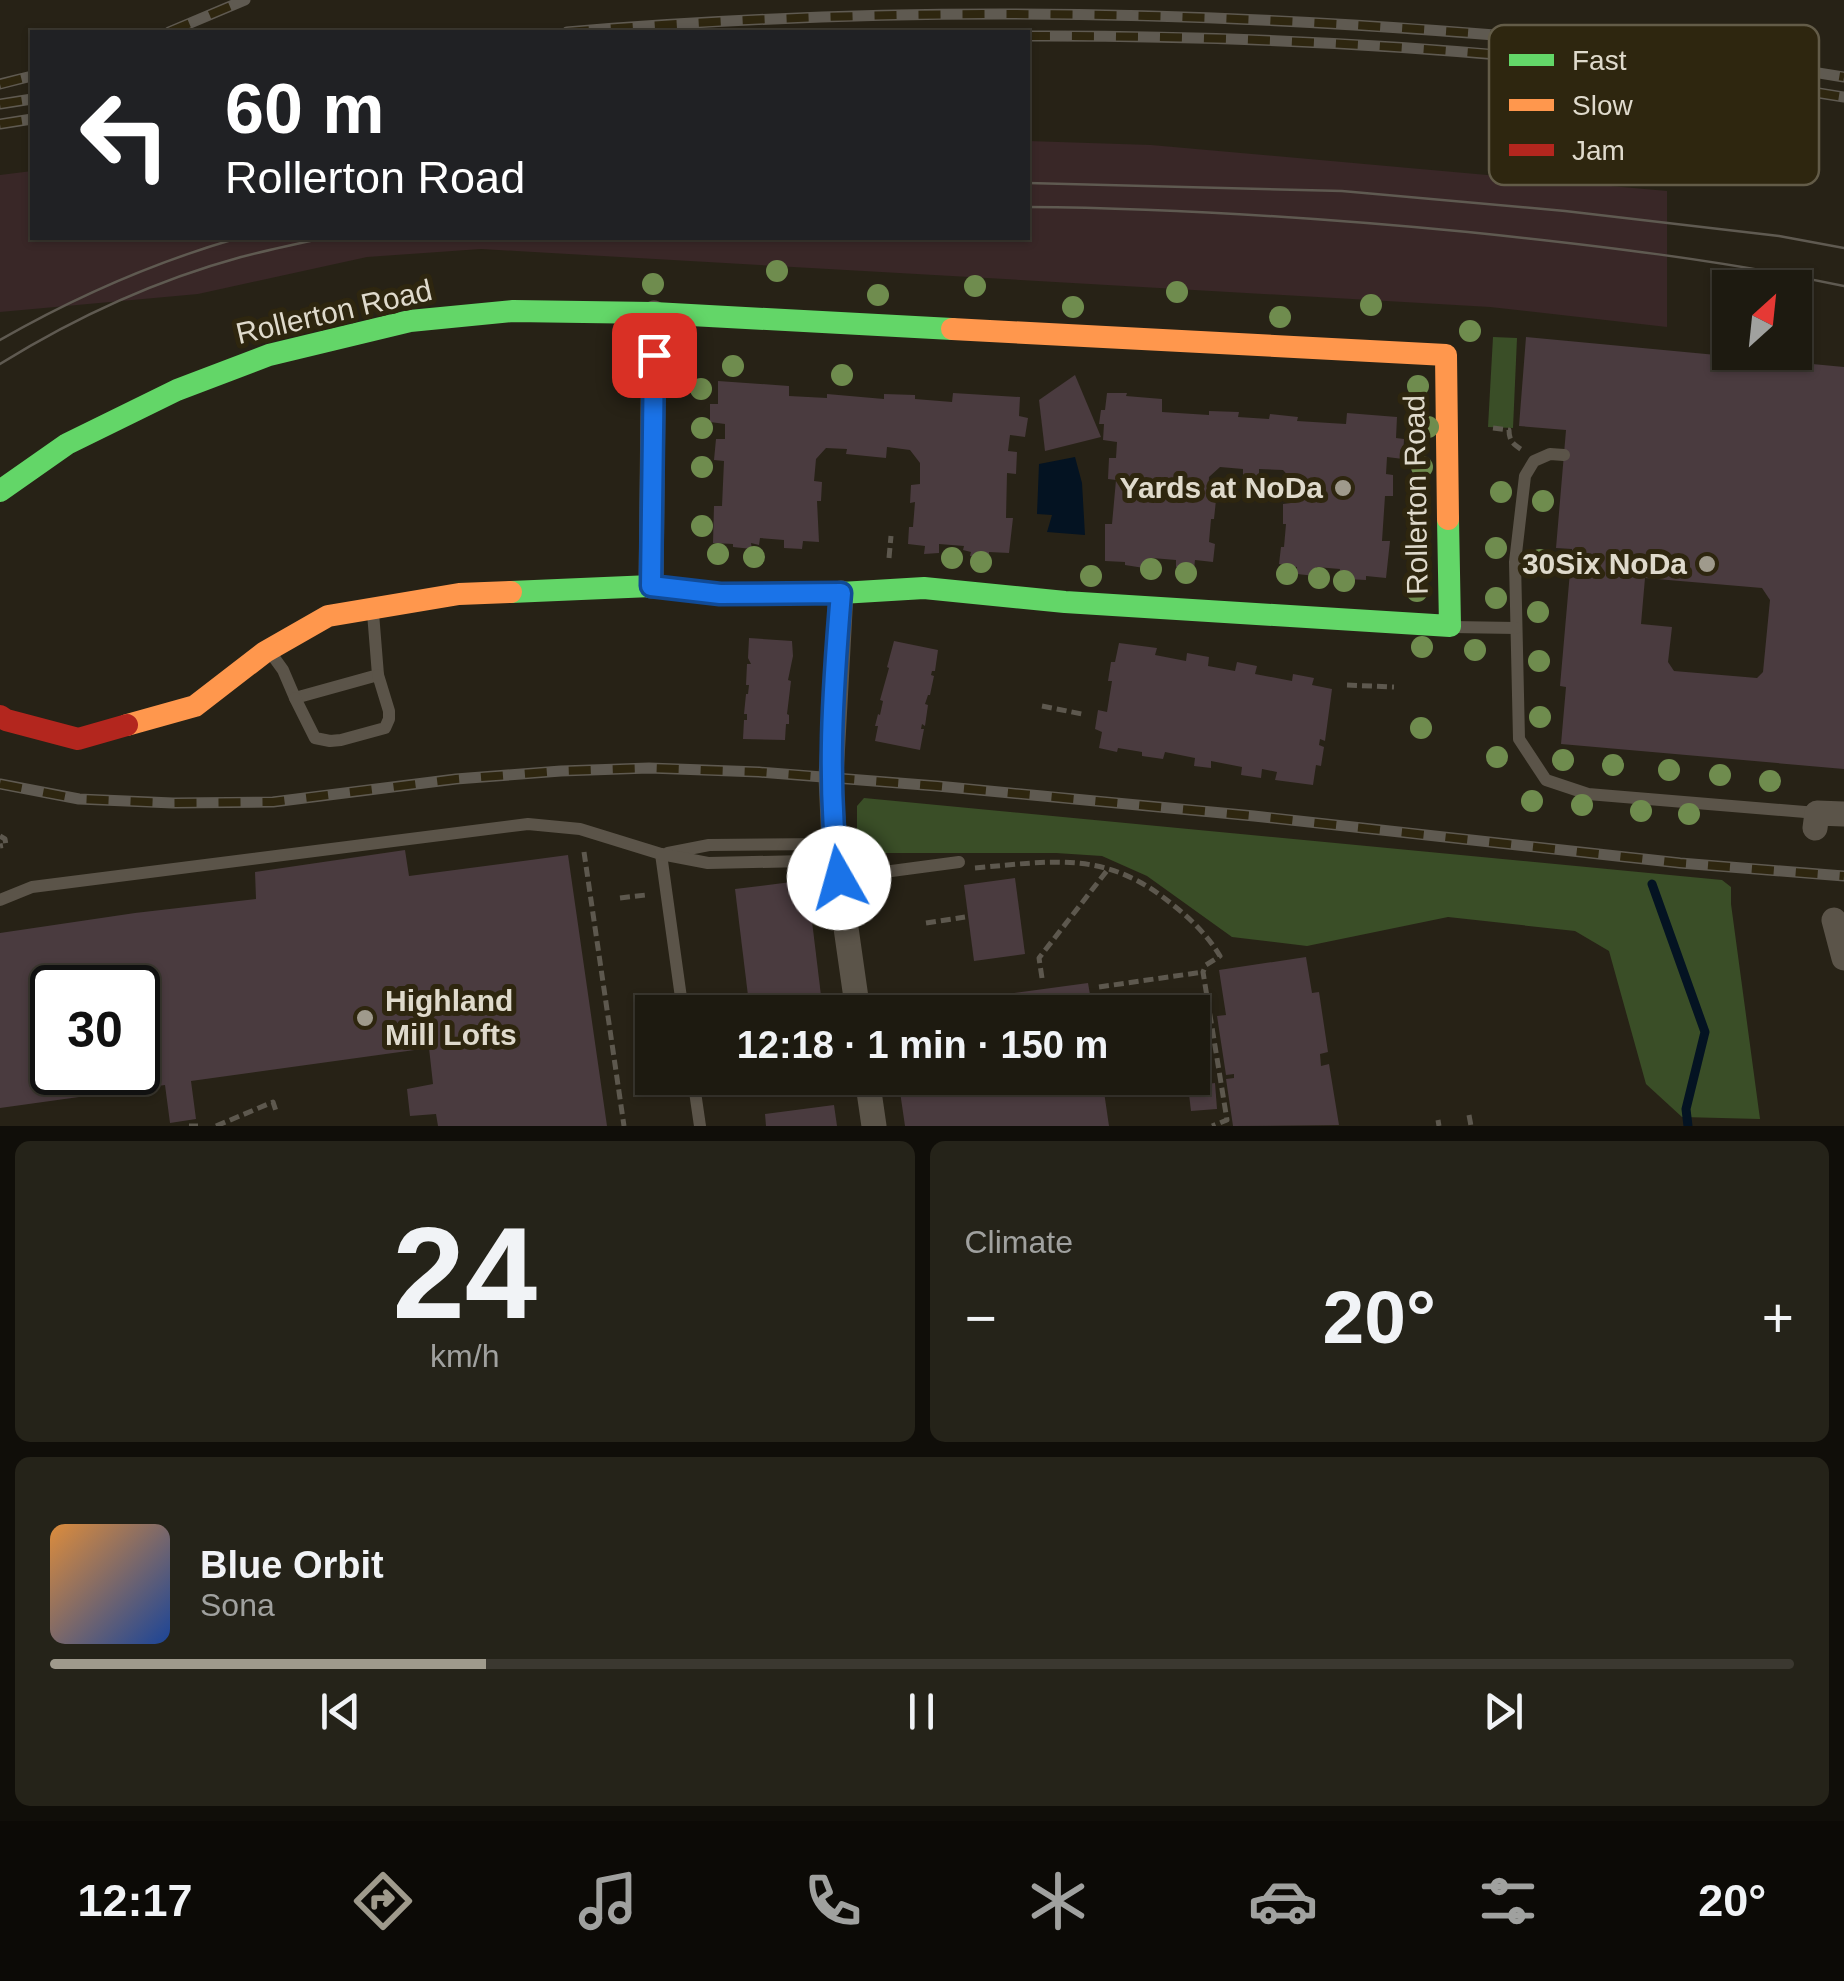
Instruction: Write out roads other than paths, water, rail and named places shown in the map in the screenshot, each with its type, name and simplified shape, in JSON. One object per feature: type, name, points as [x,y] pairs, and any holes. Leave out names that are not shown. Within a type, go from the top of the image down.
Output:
[{"type":"street","name":"Rollerton Road","points":[[0,491],[67,444],[178,390],[269,355],[410,322],[513,311],[654,313],[1446,355],[1450,626],[1066,602],[924,588],[720,594],[651,586],[460,594],[328,616],[268,650],[195,706],[78,739],[0,716]]},
{"type":"street","points":[[651,586],[654,313]]},
{"type":"street","points":[[841,593],[831,777],[834,844],[856,995]]},
{"type":"street","points":[[1816,820],[1844,814]]},
{"type":"street","points":[[1834,920],[1844,958]]},
{"type":"street","points":[[869,1095],[874,1126]]},
{"type":"lane","points":[[1564,454],[1550,454],[1534,461],[1525,476],[1516,562],[1519,739],[1546,780],[1588,794],[1816,820]]},
{"type":"lane","points":[[268,650],[283,670],[315,738],[330,741],[377,732],[385,728],[389,719],[378,674],[372,608]]},
{"type":"lane","points":[[1450,626],[1516,628]]},
{"type":"lane","points":[[295,698],[378,674]]},
{"type":"lane","points":[[0,900],[32,887],[528,824],[580,829],[660,854],[709,845],[834,844]]},
{"type":"lane","points":[[660,854],[681,995]]},
{"type":"lane","points":[[839,878],[959,862]]},
{"type":"lane","points":[[695,1095],[700,1126]]},
{"type":"water","points":[[1075,457],[1082,483],[1085,535],[1047,532],[1052,515],[1037,514],[1039,464]]},
{"type":"waterway","points":[[1652,884],[1705,1032],[1686,1109],[1688,1126]]},
{"type":"tram line","points":[[1030,183],[1342,191],[1565,211],[1779,236],[1844,248]]},
{"type":"tram line","points":[[1030,207],[1248,215],[1468,232],[1657,254],[1844,286]]},
{"type":"tram line","points":[[0,340],[116,282],[232,240]]},
{"type":"tram line","points":[[0,364],[57,331],[147,289],[210,266],[315,240]]},
{"type":"railway","points":[[174,30],[245,0]]},
{"type":"railway","points":[[595,30],[764,19],[1059,14],[1256,20],[1489,35]]},
{"type":"railway","points":[[1030,36],[1232,39],[1489,55]]},
{"type":"railway","points":[[1819,73],[1844,77]]},
{"type":"railway","points":[[0,84],[30,76]]},
{"type":"railway","points":[[1819,93],[1844,97]]},
{"type":"railway","points":[[0,104],[30,99]]},
{"type":"railway","points":[[0,124],[30,119]]},
{"type":"railway","points":[[0,784],[79,799],[273,802],[456,779],[561,771],[649,768],[759,772],[1254,816],[1680,863],[1844,876]]},
{"type":"place","name":"Yards at NoDa","points":[[1343,488]]},
{"type":"place","name":"30Six NoDa","points":[[1707,564]]},
{"type":"place","name":"Highland Mill Lofts","points":[[365,1018]]}]
